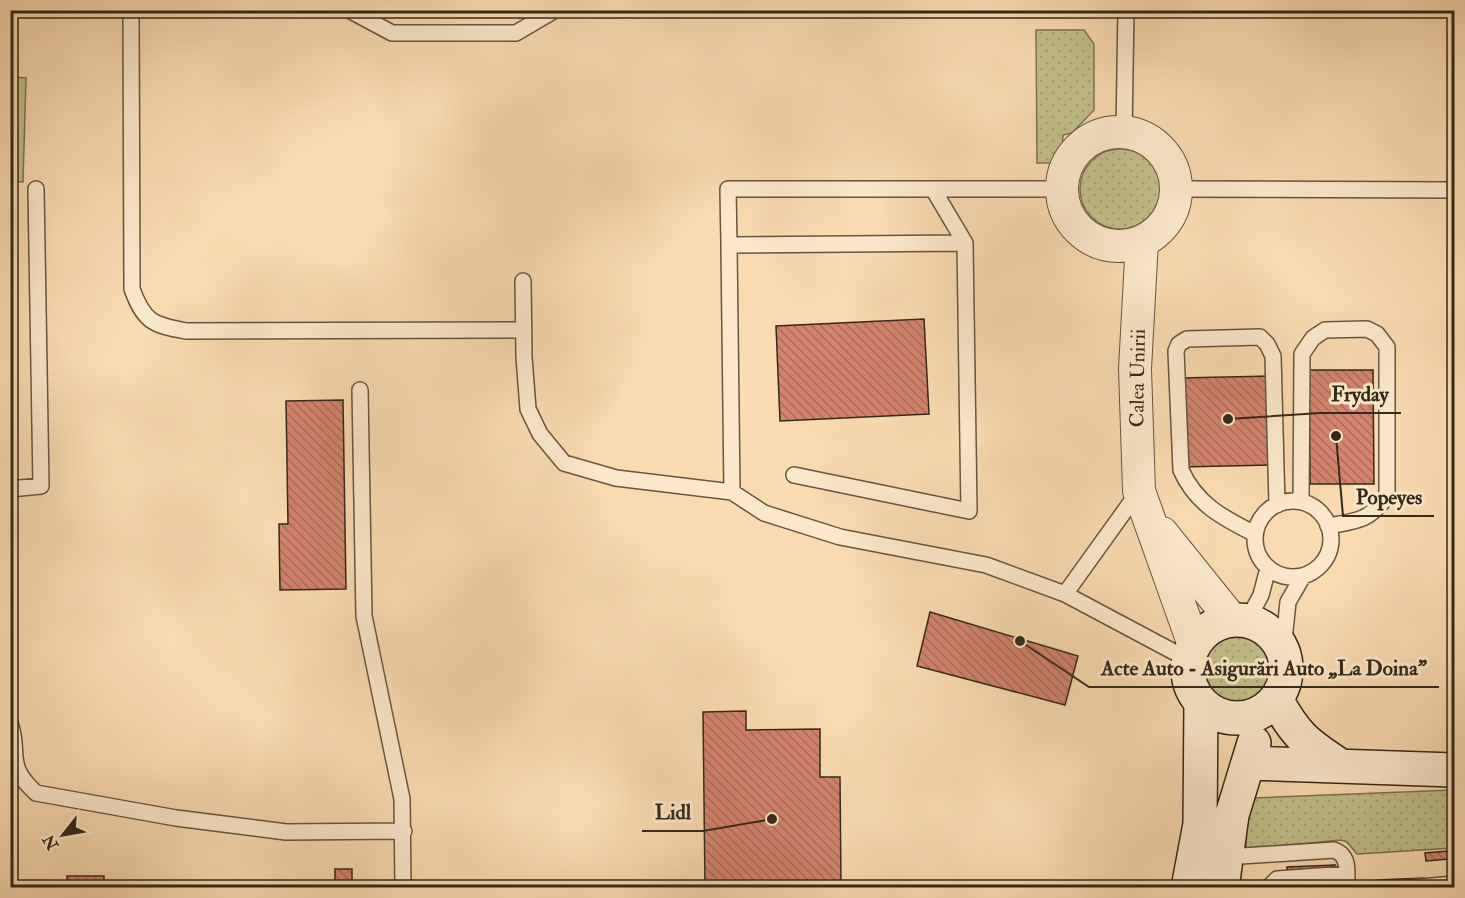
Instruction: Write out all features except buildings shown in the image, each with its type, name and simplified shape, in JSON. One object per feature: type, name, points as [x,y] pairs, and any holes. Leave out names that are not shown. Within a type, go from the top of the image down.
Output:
[{"type":"street","points":[[1124,132],[1138,135],[1161,151],[1174,175],[1176,189],[1174,205],[1167,220],[1156,233],[1142,242],[1124,247],[1105,245],[1088,237],[1069,216],[1065,208],[1062,189],[1065,171],[1074,154],[1088,141],[1105,134],[1124,132]]},
{"type":"street","name":"Calea Unirii","points":[[1142,242],[1134,377],[1143,502],[1191,652]]},
{"type":"street","points":[[1143,502],[1239,620]]},
{"type":"street","points":[[1224,872],[1232,815],[1248,763],[1270,705],[1284,684],[1287,667],[1283,650],[1274,637],[1262,627],[1239,620],[1217,624],[1203,633],[1191,652],[1190,682],[1201,702],[1224,717],[1251,717],[1270,705]]},
{"type":"street","points":[[1188,888],[1200,824],[1201,702]]},
{"type":"street","points":[[1270,705],[1307,744],[1341,766]]},
{"type":"street","points":[[1248,763],[1455,770]]},
{"type":"lane","points":[[130,10],[132,289],[140,310],[156,325],[186,331],[524,330]]},
{"type":"lane","points":[[349,10],[392,33],[516,33],[555,10]]},
{"type":"lane","points":[[1124,132],[1126,10]]},
{"type":"lane","points":[[10,489],[41,486],[36,189]]},
{"type":"lane","points":[[732,492],[728,189],[1062,189]]},
{"type":"lane","points":[[794,475],[969,511],[965,243],[933,189]]},
{"type":"lane","points":[[1176,189],[1455,190]]},
{"type":"lane","points":[[729,245],[965,243]]},
{"type":"lane","points":[[523,281],[528,409],[540,434],[564,463],[616,478],[732,492],[764,513],[840,537],[986,565],[1065,594],[1191,652]]},
{"type":"lane","points":[[1301,502],[1302,354],[1313,338],[1325,330],[1367,329],[1377,334],[1387,347],[1387,496],[1376,511],[1362,520],[1328,526]]},
{"type":"lane","points":[[1255,534],[1215,514],[1187,483],[1181,470],[1176,351],[1179,344],[1187,339],[1260,337],[1267,344],[1273,357],[1277,505]]},
{"type":"lane","points":[[360,390],[364,616],[402,799],[403,888]]},
{"type":"lane","points":[[1065,594],[1143,502]]},
{"type":"lane","points":[[1283,650],[1288,602],[1303,576],[1323,562],[1329,551],[1328,526],[1313,507],[1301,502],[1277,505],[1266,512],[1259,522],[1255,534],[1255,547],[1268,568],[1291,578],[1303,576]]},
{"type":"lane","points":[[1239,620],[1261,596],[1268,568]]},
{"type":"lane","points":[[10,723],[13,751],[20,778],[36,794],[176,818],[286,832],[404,831]]},
{"type":"lane","points":[[1224,872],[1329,850],[1343,854],[1346,860],[1347,881],[1277,879],[1268,888]]},
{"type":"lane","points":[[1409,888],[1455,884]]},
{"type":"shaded area","points":[[1036,30],[1084,30],[1094,44],[1094,110],[1072,133],[1063,135],[1062,155],[1052,163],[1037,163]]},
{"type":"shaded area","points":[[11,77],[26,78],[23,182],[11,181]]},
{"type":"shaded area","points":[[1120,149],[1135,152],[1148,161],[1157,174],[1160,189],[1157,204],[1148,217],[1135,226],[1120,229],[1105,226],[1092,217],[1083,204],[1080,189],[1083,174],[1092,161],[1105,152]]},
{"type":"shaded area","points":[[1237,623],[1255,626],[1270,636],[1280,651],[1283,669],[1280,687],[1270,702],[1255,712],[1237,715],[1219,712],[1204,702],[1194,687],[1191,669],[1194,651],[1204,636],[1219,626]]},
{"type":"shaded area","points":[[1454,790],[1454,848],[1357,854],[1347,842],[1341,840],[1246,849],[1245,806],[1253,798]]},
{"type":"place","name":"Fryday","points":[[1228,419]]},
{"type":"place","name":"Popeyes","points":[[1336,436]]},
{"type":"place","name":"Acte Auto - Asigurări Auto „La Doina”","points":[[1020,641]]},
{"type":"place","name":"Lidl","points":[[772,819]]}]
